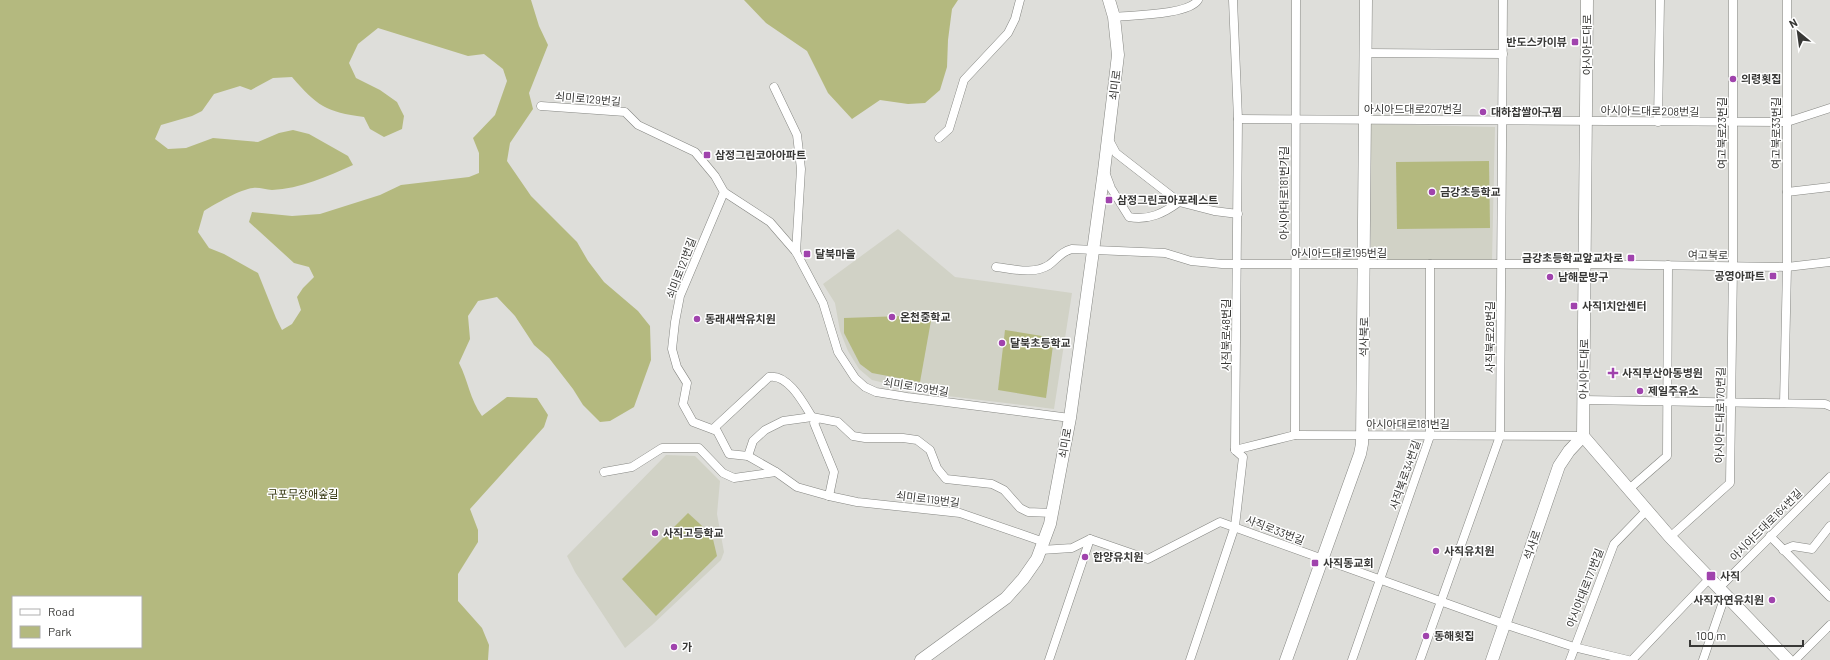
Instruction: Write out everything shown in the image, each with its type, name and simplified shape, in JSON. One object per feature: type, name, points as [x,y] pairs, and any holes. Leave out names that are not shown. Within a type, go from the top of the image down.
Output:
[{"type":"main road","name":"쇠미로","points":[[921,660],[1006,598],[1024,579],[1043,546],[1052,513],[1070,418],[1108,138],[1118,55],[1114,17],[1109,0]]},
{"type":"main road","name":"석사북로","points":[[1286,660],[1360,454],[1363,435],[1366,0]]},
{"type":"main road","name":"아시아드대로","points":[[1583,436],[1587,0]]},
{"type":"main road","points":[[1583,436],[1670,538],[1788,660]]},
{"type":"main road","name":"석사로","points":[[1492,660],[1559,466],[1569,451],[1583,436]]},
{"type":"street","points":[[940,138],[949,129],[964,80],[1008,33],[1015,19],[1020,0]]},
{"type":"street","points":[[1114,17],[1175,12],[1195,4],[1198,0]]},
{"type":"street","name":"사직북로48번길","points":[[1190,660],[1235,526],[1243,457],[1235,450],[1238,264],[1238,119],[1233,0]]},
{"type":"street","name":"아시아대로181번가길","points":[[1295,435],[1296,0]]},
{"type":"street","name":"사직북로28번길","points":[[1420,660],[1500,436],[1503,0]]},
{"type":"street","points":[[1658,122],[1660,0]]},
{"type":"street","name":"여고북로23번길","points":[[1733,0],[1733,266]]},
{"type":"street","name":"여고북로33번길","points":[[1784,403],[1787,267],[1787,0]]},
{"type":"street","points":[[1366,53],[1503,54]]},
{"type":"street","points":[[774,87],[797,135],[801,169],[796,252]]},
{"type":"street","name":"쇠미로129번길","points":[[541,106],[624,112],[638,125],[696,152],[715,176],[724,192],[770,222],[796,252],[823,303],[830,330],[840,356],[855,378],[865,387],[876,392],[907,398],[1070,418]]},
{"type":"street","name":"아시아드대로208번길","points":[[1587,122],[1787,122],[1830,108]]},
{"type":"street","name":"아시아드대로207번길","points":[[1238,119],[1587,122]]},
{"type":"street","points":[[1108,138],[1116,153],[1179,202],[1214,211],[1238,214]]},
{"type":"street","name":"쇠미로","points":[[1104,171],[1110,188],[1129,217],[1139,219],[1155,216],[1168,210],[1179,202]]},
{"type":"street","points":[[1787,192],[1830,187]]},
{"type":"street","name":"쇠미로121번길","points":[[713,429],[693,422],[683,404],[687,383],[677,367],[672,349],[680,296],[724,192]]},
{"type":"street","name":"아시아드대로195번길","points":[[996,267],[1032,271],[1046,266],[1065,250],[1072,249],[1165,253],[1191,261],[1238,264],[1585,264]]},
{"type":"street","name":"여고북로","points":[[1585,264],[1787,267],[1830,262]]},
{"type":"street","name":"사직북로34번길","points":[[1352,660],[1430,436],[1430,264]]},
{"type":"street","points":[[1628,490],[1667,456],[1668,265]]},
{"type":"street","name":"아시아드대로170번길","points":[[1670,538],[1730,483],[1733,266]]},
{"type":"street","points":[[829,496],[834,472],[814,423],[814,418],[797,391],[784,381],[773,376],[769,378],[713,429],[717,431],[730,454],[748,456],[753,441],[765,430],[783,421],[814,418],[838,422],[853,436],[865,438],[904,438],[917,440],[930,450],[937,468],[946,479],[992,484],[1004,490],[1020,508],[1028,512],[1052,513]]},
{"type":"street","points":[[1583,400],[1784,403],[1825,404],[1830,406]]},
{"type":"street","name":"아시아대로181번길","points":[[1235,450],[1295,435],[1583,436]]},
{"type":"street","points":[[604,472],[632,467],[662,448],[699,448],[723,472],[734,478],[776,472]]},
{"type":"street","name":"쇠미로119번길","points":[[748,456],[776,472],[797,487],[857,502],[960,513],[1043,546]]},
{"type":"street","name":"아시아드대로164번길","points":[[1722,593],[1770,536],[1830,476]]},
{"type":"street","name":"아시아대로171번길","points":[[1570,660],[1614,544],[1646,511]]},
{"type":"street","name":"사직로33번길","points":[[1090,539],[1148,559],[1220,522],[1235,526],[1322,560],[1504,624],[1574,647],[1628,660]]},
{"type":"street","points":[[1783,550],[1793,546],[1812,548],[1830,526]]},
{"type":"street","points":[[1770,536],[1830,598]]},
{"type":"street","points":[[1043,546],[1072,548],[1090,539]]},
{"type":"street","points":[[1049,660],[1090,539]]},
{"type":"street","points":[[1632,660],[1709,580]]},
{"type":"street","points":[[1703,660],[1722,593]]},
{"type":"street","points":[[1788,660],[1830,625]]},
{"type":"shaded area","name":"금강초등학교","points":[[1369,124],[1495,127],[1492,261],[1374,260],[1371,257]]},
{"type":"shaded area","points":[[898,229],[955,277],[1072,293],[1054,409],[931,394],[872,380],[859,369],[848,351],[840,331],[835,303],[823,284]]},
{"type":"shaded area","name":"사직고등학교","points":[[666,455],[695,456],[720,481],[717,514],[724,552],[721,560],[652,625],[625,648],[575,572],[567,556]]},
{"type":"green space","name":"구포무장애숲길","points":[[0,0],[531,0],[539,26],[548,45],[529,93],[533,109],[510,143],[507,161],[531,196],[577,242],[588,261],[604,282],[638,311],[650,326],[651,360],[634,407],[610,421],[600,422],[583,405],[573,389],[549,358],[534,345],[515,316],[497,297],[478,301],[468,316],[470,339],[459,363],[472,397],[482,416],[507,397],[537,398],[548,415],[544,427],[470,509],[478,530],[478,542],[458,574],[458,601],[482,628],[489,645],[488,660],[0,660]],"holes":[[[378,28],[468,56],[484,54],[503,69],[507,81],[495,115],[473,138],[479,153],[479,173],[469,177],[401,185],[380,195],[320,214],[292,216],[252,212],[249,222],[294,263],[309,267],[314,277],[303,288],[297,297],[301,310],[292,324],[282,330],[258,273],[224,254],[209,248],[198,232],[204,211],[228,197],[248,189],[282,189],[303,185],[324,177],[353,165],[348,156],[309,134],[293,130],[279,133],[258,142],[213,138],[186,148],[168,149],[155,139],[161,125],[192,116],[202,111],[214,94],[240,86],[251,90],[273,78],[292,77],[308,95],[323,106],[340,113],[364,117],[370,129],[384,137],[402,129],[404,116],[397,102],[380,90],[356,78],[349,63],[358,44]]]},
{"type":"green space","points":[[744,0],[958,0],[952,9],[948,40],[947,67],[940,90],[925,103],[908,104],[880,100],[852,119],[828,93],[807,51],[766,23]]},
{"type":"green space","points":[[1489,161],[1490,228],[1397,229],[1396,162]]},
{"type":"green space","points":[[932,315],[920,382],[872,373],[860,364],[844,333],[844,318]]},
{"type":"green space","points":[[1005,330],[1054,338],[1046,398],[998,390]]},
{"type":"green space","points":[[688,513],[712,535],[717,556],[656,616],[622,579]]},
{"type":"place","name":"반도스카이뷰","points":[[1575,42]]},
{"type":"place","name":"의령횟집","points":[[1733,79]]},
{"type":"place","name":"대하찹쌀아구찜","points":[[1483,112]]},
{"type":"place","name":"삼정그린코아아파트","points":[[707,155]]},
{"type":"place","name":"금강초등학교","points":[[1432,192]]},
{"type":"place","name":"삼정그린코아포레스트","points":[[1109,200]]},
{"type":"place","name":"달북마을","points":[[807,254]]},
{"type":"place","name":"금강초등학교앞교차로","points":[[1631,258]]},
{"type":"place","name":"공영아파트","points":[[1773,276]]},
{"type":"place","name":"남해문방구","points":[[1550,277]]},
{"type":"place","name":"사직1치안센터","points":[[1574,306]]},
{"type":"place","name":"온천중학교","points":[[892,317]]},
{"type":"place","name":"동래새싹유치원","points":[[697,319]]},
{"type":"place","name":"달북초등학교","points":[[1002,343]]},
{"type":"place","name":"사직부산아동병원","points":[[1613,373]]},
{"type":"place","name":"제일주유소","points":[[1640,391]]},
{"type":"place","name":"사직고등학교","points":[[655,533]]},
{"type":"place","name":"사직유치원","points":[[1436,551]]},
{"type":"place","name":"한양유치원","points":[[1085,557]]},
{"type":"place","name":"사직동교회","points":[[1315,563]]},
{"type":"place","name":"사직","points":[[1711,576]]},
{"type":"place","name":"사직자연유치원","points":[[1772,600]]},
{"type":"place","name":"동해횟집","points":[[1426,636]]},
{"type":"place","name":"가","points":[[674,647]]}]
